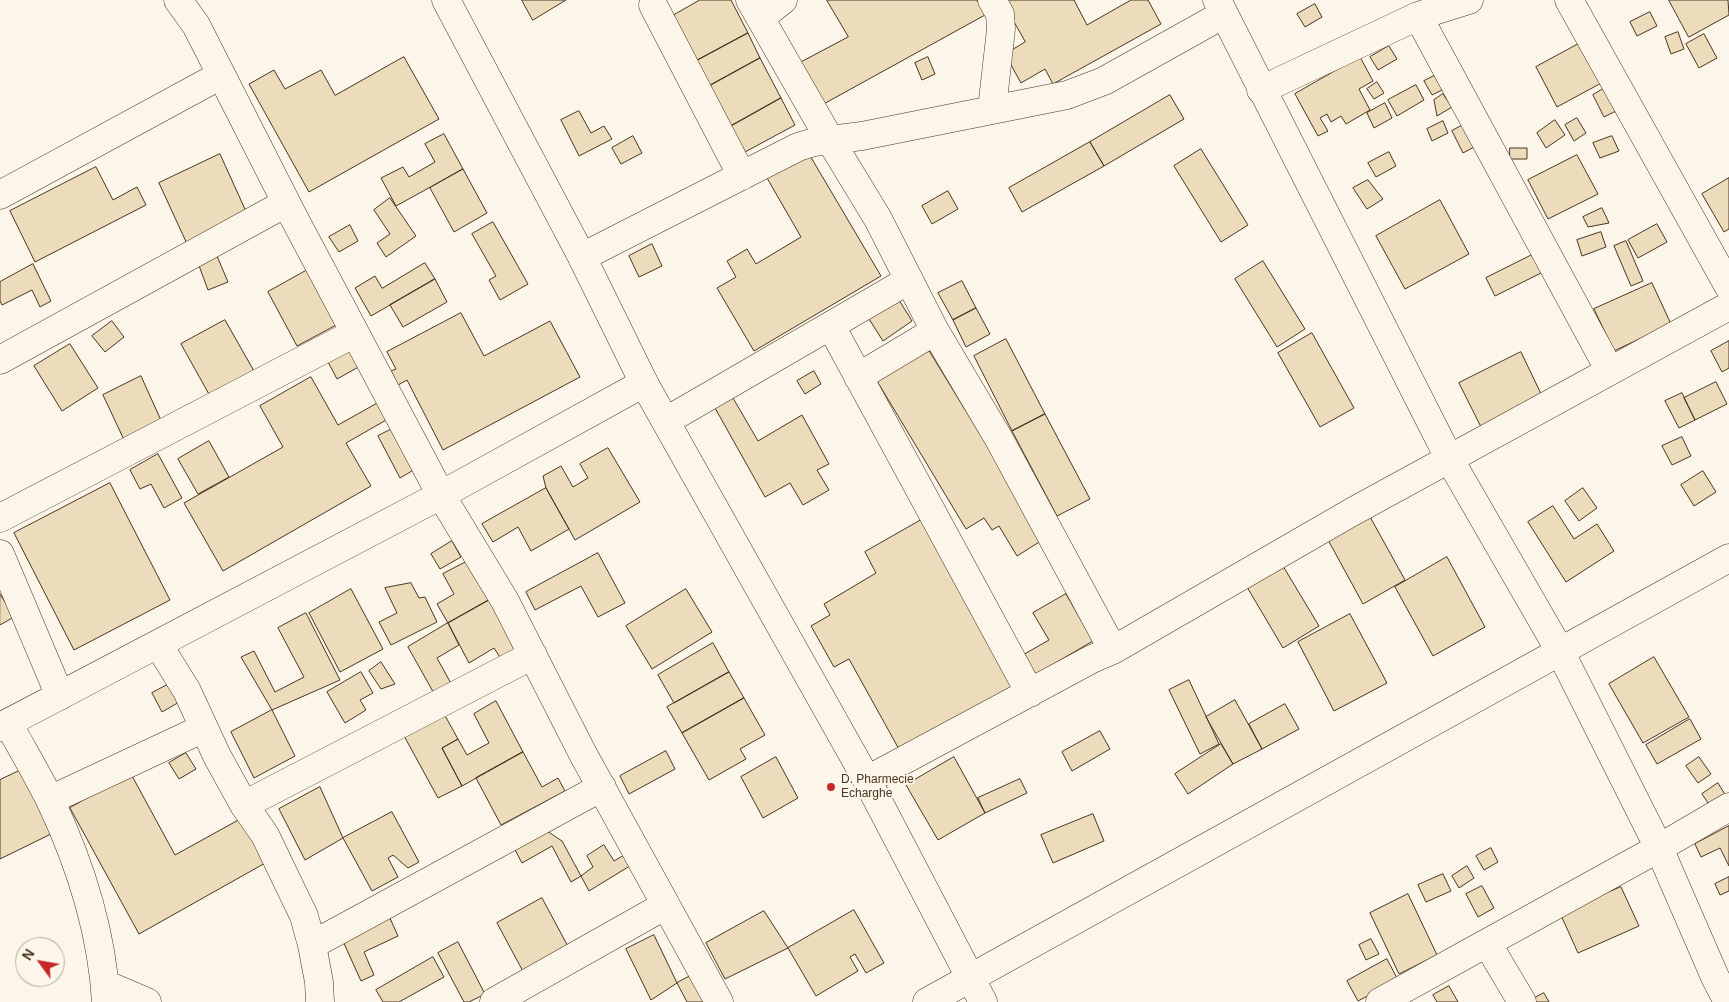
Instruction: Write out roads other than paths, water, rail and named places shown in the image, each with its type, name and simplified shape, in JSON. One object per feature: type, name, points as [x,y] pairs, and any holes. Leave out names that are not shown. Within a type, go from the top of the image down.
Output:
[{"type":"street","points":[[178,0],[196,25],[286,203],[441,495],[505,601],[602,787],[719,1002]]},
{"type":"street","points":[[446,0],[582,257],[644,383],[867,780],[983,1002]]},
{"type":"street","points":[[783,0],[755,9],[878,219],[935,331],[998,439],[1113,650]]},
{"type":"street","points":[[992,0],[1000,14],[1001,28],[992,109]]},
{"type":"street","points":[[1261,90],[1418,16],[1469,0]]},
{"type":"street","points":[[1569,0],[1729,287]]},
{"type":"street","points":[[655,2],[742,176]]},
{"type":"street","points":[[582,257],[798,147],[1067,95],[1104,82],[1221,7],[1261,90],[1450,460],[1560,652],[1659,848],[1715,977],[1728,1002]]},
{"type":"street","points":[[1418,16],[1610,371]]},
{"type":"street","points":[[0,195],[221,75]]},
{"type":"street","points":[[0,360],[286,203]]},
{"type":"street","points":[[666,421],[909,280]]},
{"type":"street","points":[[867,780],[1092,659],[1113,650],[1344,517],[1729,306]]},
{"type":"street","points":[[830,326],[1030,692]]},
{"type":"street","points":[[858,376],[935,331]]},
{"type":"street","points":[[0,518],[355,334]]},
{"type":"street","points":[[148,1002],[105,993],[92,913],[70,846],[50,800],[4,725],[441,495],[644,383]]},
{"type":"street","points":[[0,554],[60,696]]},
{"type":"street","points":[[927,1002],[1729,558]]},
{"type":"street","points":[[158,644],[187,691],[217,756],[244,805],[265,835],[304,916],[319,982],[320,1002]]},
{"type":"street","points":[[244,805],[533,654]]},
{"type":"street","points":[[50,800],[204,728]]},
{"type":"street","points":[[312,945],[602,787]]},
{"type":"street","points":[[1380,1002],[1659,848],[1729,807]]},
{"type":"street","points":[[494,1002],[666,905]]},
{"type":"street","points":[[1487,943],[1522,1002]]},
{"type":"place","name":"D. Pharmecie Echarghe","points":[[831,787]]}]
